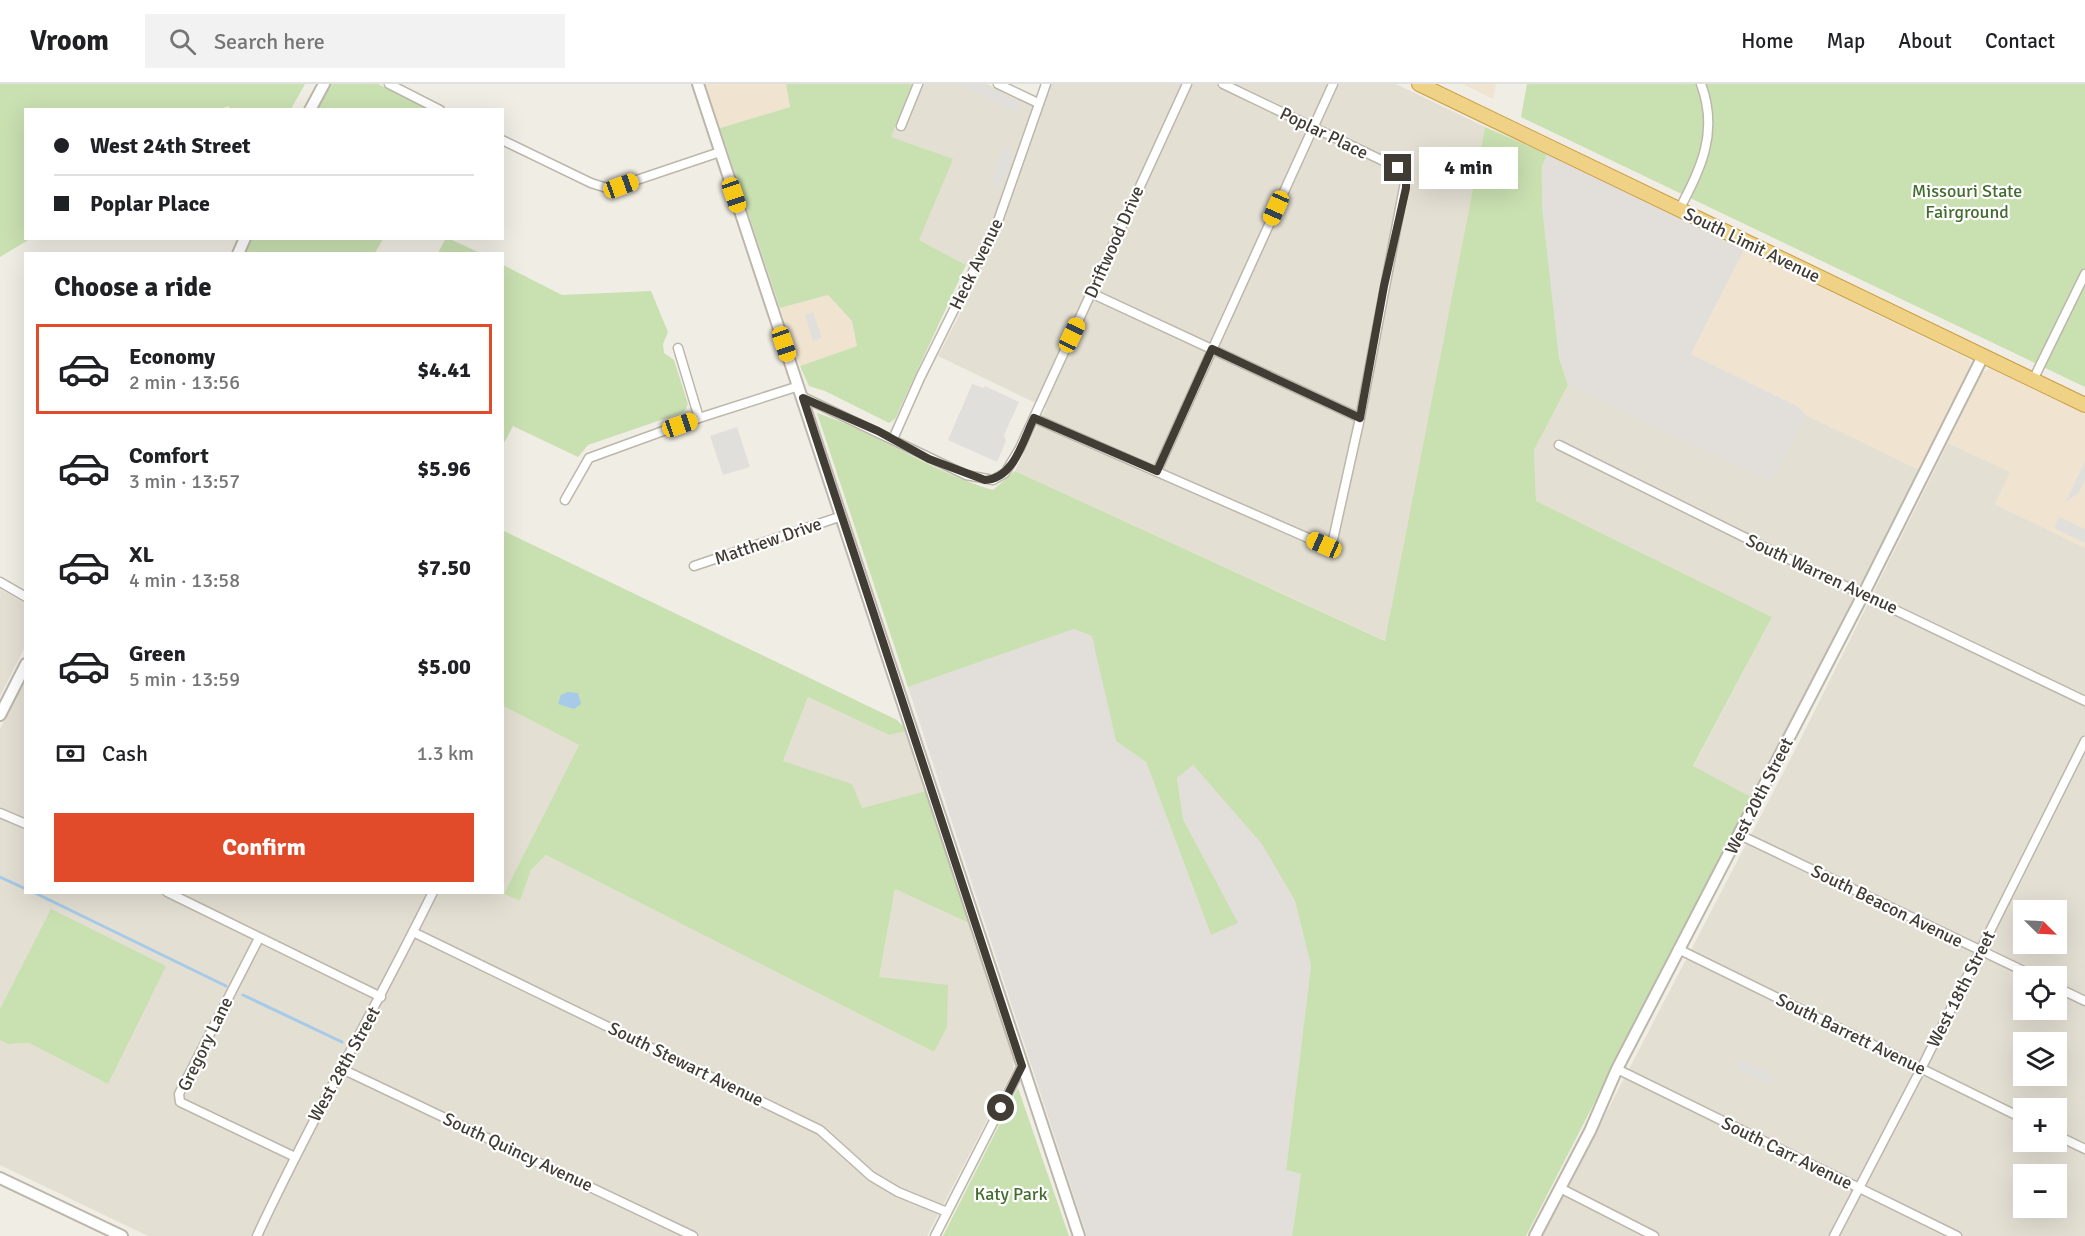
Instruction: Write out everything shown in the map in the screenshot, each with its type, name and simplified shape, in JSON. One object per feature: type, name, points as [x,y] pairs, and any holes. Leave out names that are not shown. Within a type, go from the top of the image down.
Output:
[{"type":"highway","name":"South Limit Avenue","points":[[1419,84],[2085,405]]},
{"type":"street","points":[[311,108],[324,84]]},
{"type":"street","points":[[389,84],[436,108]]},
{"type":"street","points":[[698,84],[1079,1236]]},
{"type":"street","points":[[900,126],[918,84]]},
{"type":"street","points":[[998,84],[1038,103]]},
{"type":"street","name":"Heck Avenue","points":[[893,439],[920,378],[998,221],[1046,84]]},
{"type":"street","name":"Driftwood Drive","points":[[893,439],[966,475],[985,480],[999,477],[1011,464],[1187,84]]},
{"type":"street","name":"Poplar Place","points":[[1223,84],[1404,173],[1406,188],[1360,418]]},
{"type":"street","points":[[1157,471],[1333,84]]},
{"type":"street","points":[[1679,210],[1702,165],[1709,133],[1706,96],[1701,84]]},
{"type":"street","points":[[504,141],[591,183],[610,189],[720,152]]},
{"type":"street","points":[[2033,380],[2085,274]]},
{"type":"street","points":[[1034,418],[1324,545],[1332,544],[1360,418],[1091,293]]},
{"type":"street","points":[[678,348],[699,418]]},
{"type":"street","name":"West 20th Street","points":[[1535,1236],[1590,1131],[1617,1069],[1678,949],[1864,593],[1983,356]]},
{"type":"street","points":[[565,501],[589,458],[699,418],[799,386]]},
{"type":"street","points":[[803,398],[893,439]]},
{"type":"street","name":"South Warren Avenue","points":[[1559,445],[1768,549],[1864,593],[2085,701]]},
{"type":"street","name":"Matthew Drive","points":[[694,566],[842,516]]},
{"type":"street","points":[[0,582],[24,596]]},
{"type":"street","points":[[0,715],[24,668]]},
{"type":"street","name":"West 18th Street","points":[[1834,1236],[1921,1069],[2085,741]]},
{"type":"street","points":[[0,813],[24,823]]},
{"type":"street","name":"South Beacon Avenue","points":[[1740,834],[2013,966]]},
{"type":"street","points":[[171,894],[381,998]]},
{"type":"street","name":"West 28th Street","points":[[257,1236],[295,1157],[381,998],[432,894]]},
{"type":"street","name":"South Stewart Avenue","points":[[413,932],[820,1130],[871,1176],[898,1192],[947,1212]]},
{"type":"street","name":"Gregory Lane","points":[[259,938],[179,1094],[180,1102],[295,1157]]},
{"type":"street","name":"South Barrett Avenue","points":[[1678,949],[2013,1114]]},
{"type":"street","points":[[2067,992],[2085,1001]]},
{"type":"street","points":[[935,1236],[1022,1066]]},
{"type":"street","name":"South Quincy Avenue","points":[[342,1069],[693,1236]]},
{"type":"street","name":"South Carr Avenue","points":[[1617,1069],[1957,1236]]},
{"type":"street","points":[[2067,1140],[2085,1149]]},
{"type":"street","points":[[0,1178],[122,1236]]},
{"type":"street","points":[[1560,1188],[1654,1236]]},
{"type":"shaded area","points":[[705,84],[786,84],[790,107],[720,128]]},
{"type":"shaded area","points":[[912,84],[987,84],[1041,110],[1052,84],[1396,84],[1485,127],[1386,641],[1015,471],[1046,408],[938,356],[981,273],[919,240],[890,137]]},
{"type":"shaded area","points":[[958,84],[981,84],[1019,103],[1015,112]]},
{"type":"shaded area","points":[[1463,84],[1496,84],[1493,99]]},
{"type":"shaded area","points":[[1004,147],[1014,151],[1001,187],[991,183]]},
{"type":"shaded area","points":[[1547,154],[1744,250],[1691,354],[1799,407],[1806,415],[1771,483],[1568,385],[1559,358],[1542,206],[1542,166]]},
{"type":"shaded area","points":[[1744,250],[1969,359],[1971,367],[1920,470],[1806,415],[1799,407],[1691,354]]},
{"type":"shaded area","points":[[828,295],[852,321],[857,346],[800,366],[780,308]]},
{"type":"shaded area","points":[[813,312],[822,338],[813,341],[805,315]]},
{"type":"shaded area","points":[[1990,368],[2085,414],[2085,548],[1995,504],[2010,472],[1948,443],[1981,374]]},
{"type":"shaded area","points":[[972,384],[983,388],[985,386],[1019,402],[1004,435],[1006,441],[997,462],[948,440]]},
{"type":"shaded area","points":[[1568,385],[1771,482],[1806,415],[1920,470],[1751,797],[1693,767],[1772,617],[1536,501],[1534,450]]},
{"type":"shaded area","points":[[737,427],[750,467],[723,475],[710,436]]},
{"type":"shaded area","points":[[1948,443],[2011,472],[1995,504],[2085,548],[2085,1236],[1542,1236],[1793,754]]},
{"type":"shaded area","points":[[2085,461],[2085,480],[2078,494],[2066,501]]},
{"type":"shaded area","points":[[2059,517],[2085,529],[2085,543],[2054,528]]},
{"type":"shaded area","points":[[0,589],[24,603],[24,649],[0,696]]},
{"type":"shaded area","points":[[1074,629],[1093,636],[1116,741],[1146,762],[1211,935],[1237,923],[1183,819],[1177,778],[1192,764],[1262,843],[1295,901],[1311,966],[1286,1170],[1301,1174],[1292,1236],[1087,1236],[908,687]]},
{"type":"shaded area","points":[[24,679],[24,894],[504,894],[504,707],[579,745],[505,894],[520,901],[531,870],[546,855],[934,1052],[879,977],[895,889],[969,923],[1014,1060],[1013,1070],[927,1236],[148,1236],[0,1165],[0,1040],[8,1044],[29,1043],[108,1084],[51,910],[0,1009],[0,729]]},
{"type":"shaded area","points":[[808,697],[889,735],[908,731],[926,791],[862,808],[783,761]]},
{"type":"shaded area","points":[[1740,1059],[1774,1076],[1769,1085],[1736,1068]]},
{"type":"green space","points":[[0,84],[305,84],[292,108],[229,108],[229,106],[224,108],[24,108],[24,240],[28,240],[0,257]]},
{"type":"green space","points":[[330,84],[378,84],[427,108],[318,108]]},
{"type":"green space","points":[[786,84],[912,84],[891,137],[953,159],[919,240],[966,265],[895,419],[889,423],[825,391],[809,386],[800,366],[857,346],[852,321],[828,295],[780,308],[720,128],[790,107]]},
{"type":"green space","name":"Missouri State Fairground","points":[[1527,84],[2085,84],[2085,387],[1521,117]]},
{"type":"green space","points":[[1485,127],[1547,154],[1542,166],[1542,206],[1559,358],[1568,385],[1534,450],[1536,501],[1772,617],[1693,766],[1751,797],[1526,1236],[1292,1236],[1301,1174],[1286,1170],[1311,966],[1295,901],[1262,844],[1193,765],[1177,778],[1183,819],[1238,923],[1211,935],[1146,762],[1116,741],[1092,636],[1074,629],[908,687],[817,413],[862,431],[948,473],[993,490],[1015,471],[1385,641]]},
{"type":"green space","points":[[251,240],[382,240],[376,252],[245,252]]},
{"type":"green space","points":[[445,240],[452,240],[478,252],[439,252]]},
{"type":"green space","points":[[504,266],[562,295],[651,291],[668,332],[663,344],[664,353],[674,360],[688,404],[684,412],[588,445],[578,457],[513,426],[504,443]]},
{"type":"green space","points":[[504,531],[897,720],[908,731],[889,735],[808,697],[783,761],[852,784],[862,808],[926,791],[969,923],[895,889],[879,977],[948,985],[947,1027],[934,1052],[546,855],[531,870],[520,901],[504,894],[579,745],[504,707]]},
{"type":"green space","points":[[51,909],[166,966],[108,1084],[29,1043],[8,1044],[0,1040],[0,1009]]},
{"type":"green space","name":"Katy Park","points":[[1018,1088],[1069,1236],[943,1236]]},
{"type":"water","points":[[568,692],[578,693],[581,704],[574,709],[558,704],[561,695]]},
{"type":"waterway","points":[[0,877],[24,888]]},
{"type":"waterway","points":[[37,894],[226,986]]},
{"type":"waterway","points":[[243,995],[342,1042]]},
{"type":"route","points":[[1001,1108],[1022,1066],[803,398],[878,431],[929,459],[966,475],[985,480],[993,480],[1005,473],[1034,418],[1157,471],[1212,349],[1360,418],[1384,286],[1406,188],[1406,177],[1398,168]]}]
